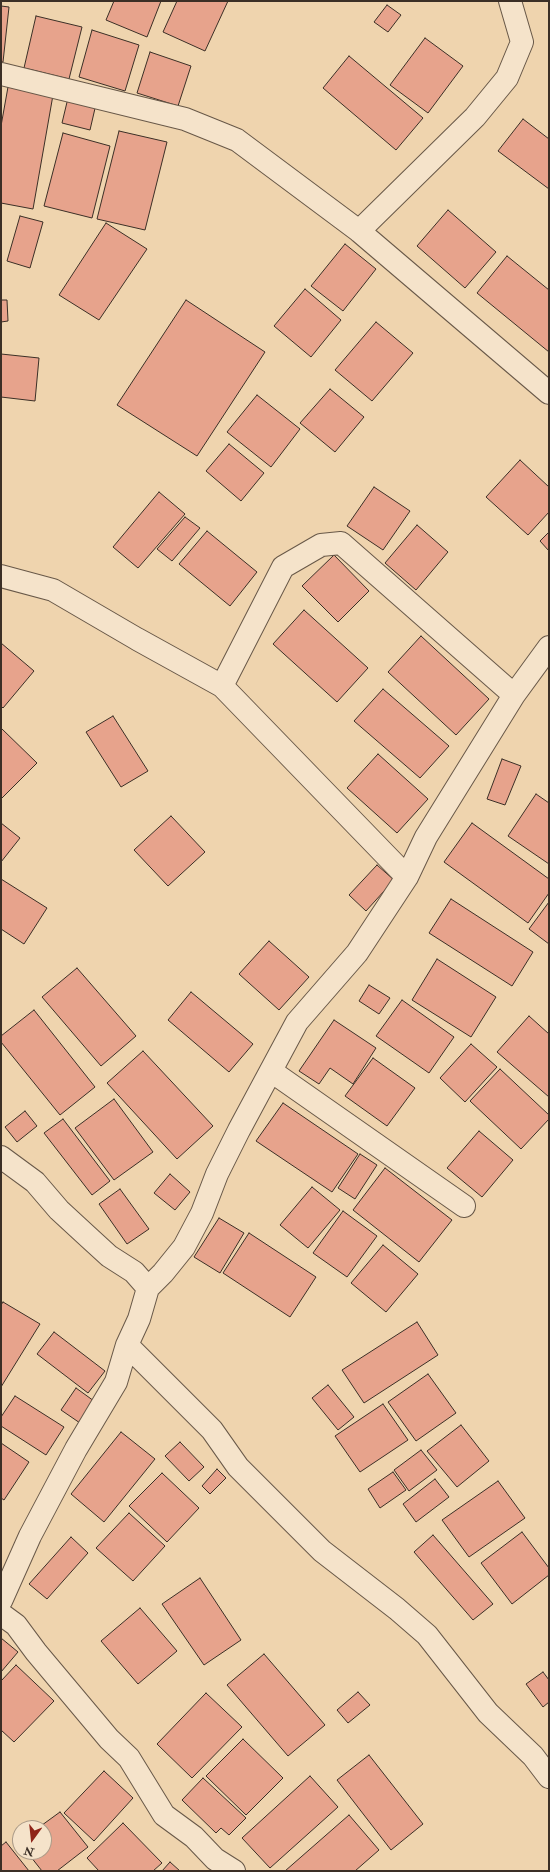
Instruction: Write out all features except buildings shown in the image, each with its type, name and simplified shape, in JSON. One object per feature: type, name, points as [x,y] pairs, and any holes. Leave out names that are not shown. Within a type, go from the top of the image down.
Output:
[{"type":"street","points":[[359,231],[475,116],[507,78],[522,42],[510,1]]},
{"type":"street","points":[[1,74],[185,119],[237,140],[359,231],[549,393]]},
{"type":"street","points":[[222,686],[283,567],[321,545],[341,543],[514,696]]},
{"type":"street","points":[[1,576],[53,590],[222,686],[407,877]]},
{"type":"street","points":[[1,1601],[42,1512],[76,1449],[116,1382],[127,1345],[139,1319],[148,1288],[163,1273],[184,1247],[202,1213],[217,1174],[238,1130],[296,1022],[357,953],[407,877],[426,837],[514,696],[549,646]]},
{"type":"street","points":[[271,1071],[464,1206]]},
{"type":"street","points":[[1,1157],[35,1182],[59,1210],[80,1230],[109,1256],[134,1272],[148,1288]]},
{"type":"street","points":[[127,1345],[212,1430],[238,1467],[322,1551],[397,1609],[427,1635],[488,1713],[533,1756],[549,1777]]},
{"type":"street","points":[[1,1614],[16,1625],[36,1652],[109,1739],[129,1758],[164,1815],[194,1837],[216,1859],[234,1871]]}]
